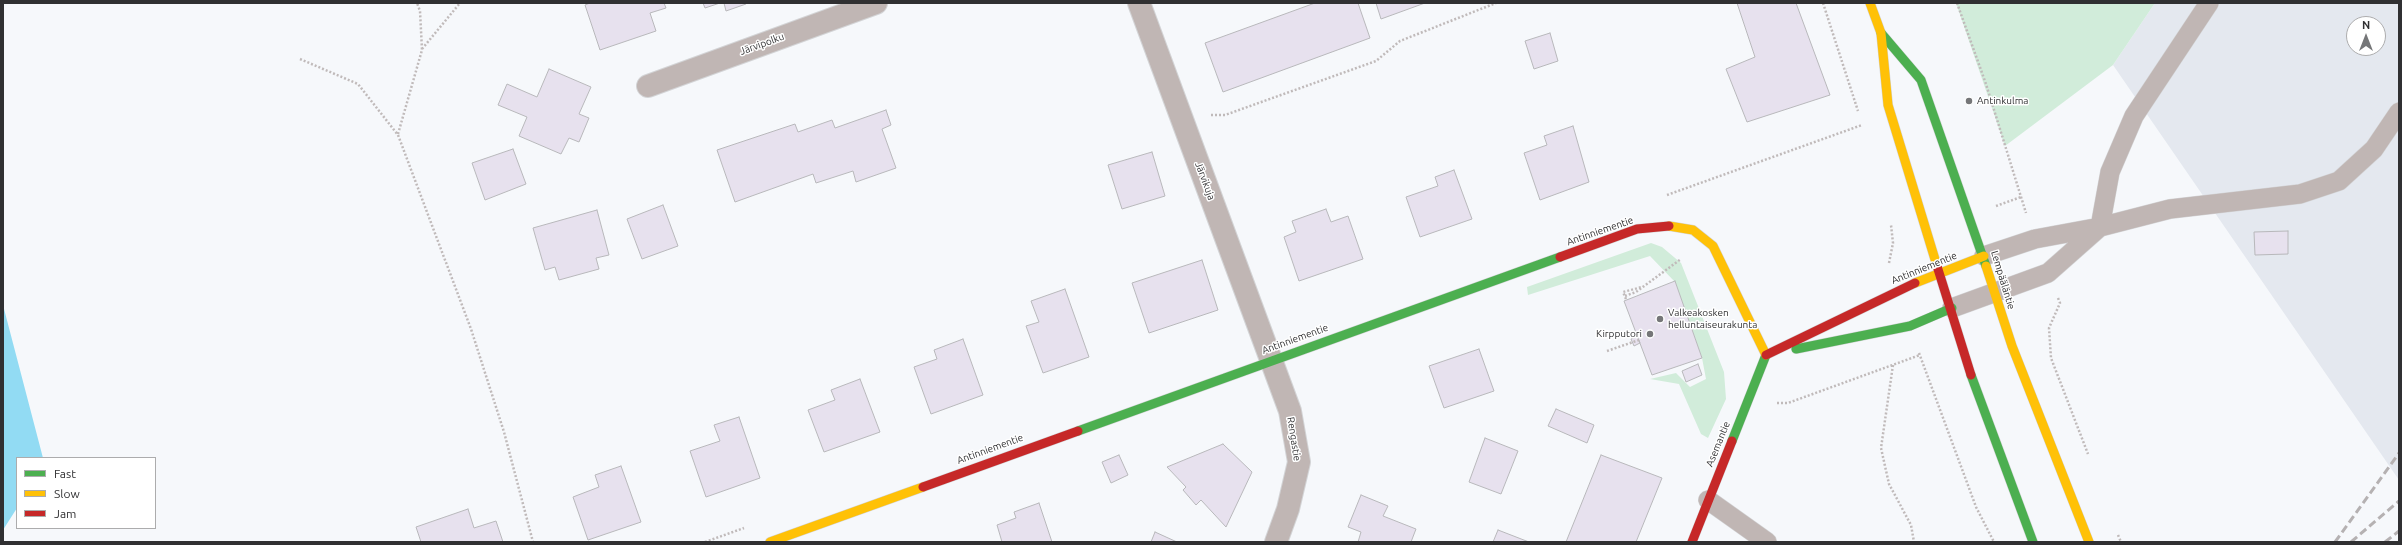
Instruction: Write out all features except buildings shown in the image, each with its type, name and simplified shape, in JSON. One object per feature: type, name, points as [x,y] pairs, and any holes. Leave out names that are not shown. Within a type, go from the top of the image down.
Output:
[{"type":"street","name":"Järvipolku","points":[[648,86],[876,3]]},
{"type":"street","name":"Järvikuja","points":[[1138,3],[1271,359]]},
{"type":"street","name":"Lempääläntie","points":[[1870,3],[1881,33],[1888,105],[1968,363],[2033,542]]},
{"type":"street","name":"Lempääläntie","points":[[1881,33],[1921,80],[1984,256],[2012,346],[2089,542]]},
{"type":"street","name":"Antinniementie","points":[[770,542],[1271,359],[1637,229],[1664,225],[1693,230],[1713,246],[1766,355],[1897,290],[1984,256]]},
{"type":"street","points":[[1766,355],[1910,326],[1952,308]]},
{"type":"street","name":"Asemantie","points":[[1692,542],[1766,355]]},
{"type":"street","name":"Rengastie","points":[[1271,359],[1290,411],[1299,462],[1288,510],[1276,542]]},
{"type":"lane","points":[[1952,308],[2048,272],[2100,227],[2110,172],[2134,116],[2205,5]]},
{"type":"lane","points":[[1984,256],[2035,240],[2100,227],[2170,209],[2300,194],[2339,181],[2374,149],[2399,112]]},
{"type":"lane","points":[[1708,500],[1767,542]]},
{"type":"path","points":[[398,135],[422,50],[420,12],[417,3]]},
{"type":"path","points":[[422,50],[460,3]]},
{"type":"path","points":[[1180,114],[1225,115],[1376,61],[1400,41],[1496,3]]},
{"type":"path","points":[[1957,3],[1986,84],[2035,240]]},
{"type":"path","points":[[300,58],[358,84],[398,135],[471,329],[504,432],[533,542]]},
{"type":"path","points":[[1626,298],[1623,292],[1642,287],[1681,258]]},
{"type":"path","points":[[2048,272],[2060,303],[2049,328],[2051,358],[2090,461]]},
{"type":"path","points":[[1607,352],[1639,340]]},
{"type":"path","points":[[1746,405],[1788,403],[1920,355]]},
{"type":"path","points":[[1893,366],[1881,448],[1889,484],[1911,525],[1914,542]]},
{"type":"path","points":[[2116,527],[2121,542]]},
{"type":"shaded area","points":[[2155,3],[2399,3],[2399,480],[2113,65]]},
{"type":"green space","points":[[1956,3],[2155,3],[2113,65],[2005,146]]},
{"type":"green space","points":[[1651,243],[1662,247],[1681,263],[1724,372],[1726,399],[1708,438],[1701,434],[1679,384],[1650,379],[1676,373],[1690,387],[1706,379],[1702,358],[1675,282],[1650,256],[1528,295],[1527,287]]},
{"type":"water","points":[[3,305],[43,457],[16,457],[16,510],[3,530]]},
{"type":"railway","points":[[2335,542],[2399,453]]},
{"type":"railway","points":[[2351,542],[2399,501]]},
{"type":"railway","points":[[2385,542],[2399,531]]},
{"type":"traffic: fast","points":[[1881,33],[1921,80],[1986,266]]},
{"type":"traffic: fast","points":[[1078,431],[1560,257]]},
{"type":"traffic: fast","points":[[1796,349],[1910,326],[1952,308]]},
{"type":"traffic: fast","points":[[1732,441],[1766,355]]},
{"type":"traffic: fast","points":[[1971,375],[2033,542]]},
{"type":"traffic: slow","points":[[1870,3],[1881,33],[1888,105],[1937,266]]},
{"type":"traffic: slow","points":[[1669,226],[1693,230],[1713,246],[1766,355]]},
{"type":"traffic: slow","points":[[1915,283],[1984,256]]},
{"type":"traffic: slow","points":[[1986,266],[2012,346],[2089,542]]},
{"type":"traffic: slow","points":[[770,542],[923,487]]},
{"type":"traffic: jam","points":[[1560,257],[1637,229],[1669,226]]},
{"type":"traffic: jam","points":[[1937,266],[1971,375]]},
{"type":"traffic: jam","points":[[1766,355],[1915,283]]},
{"type":"traffic: jam","points":[[923,487],[1078,431]]},
{"type":"traffic: jam","points":[[1692,542],[1732,441]]},
{"type":"place","name":"Antinkulma","points":[[1969,101]]},
{"type":"place","name":"Valkeakosken helluntaiseurakunta","points":[[1660,319]]},
{"type":"place","name":"Kirpputori","points":[[1650,334]]}]
